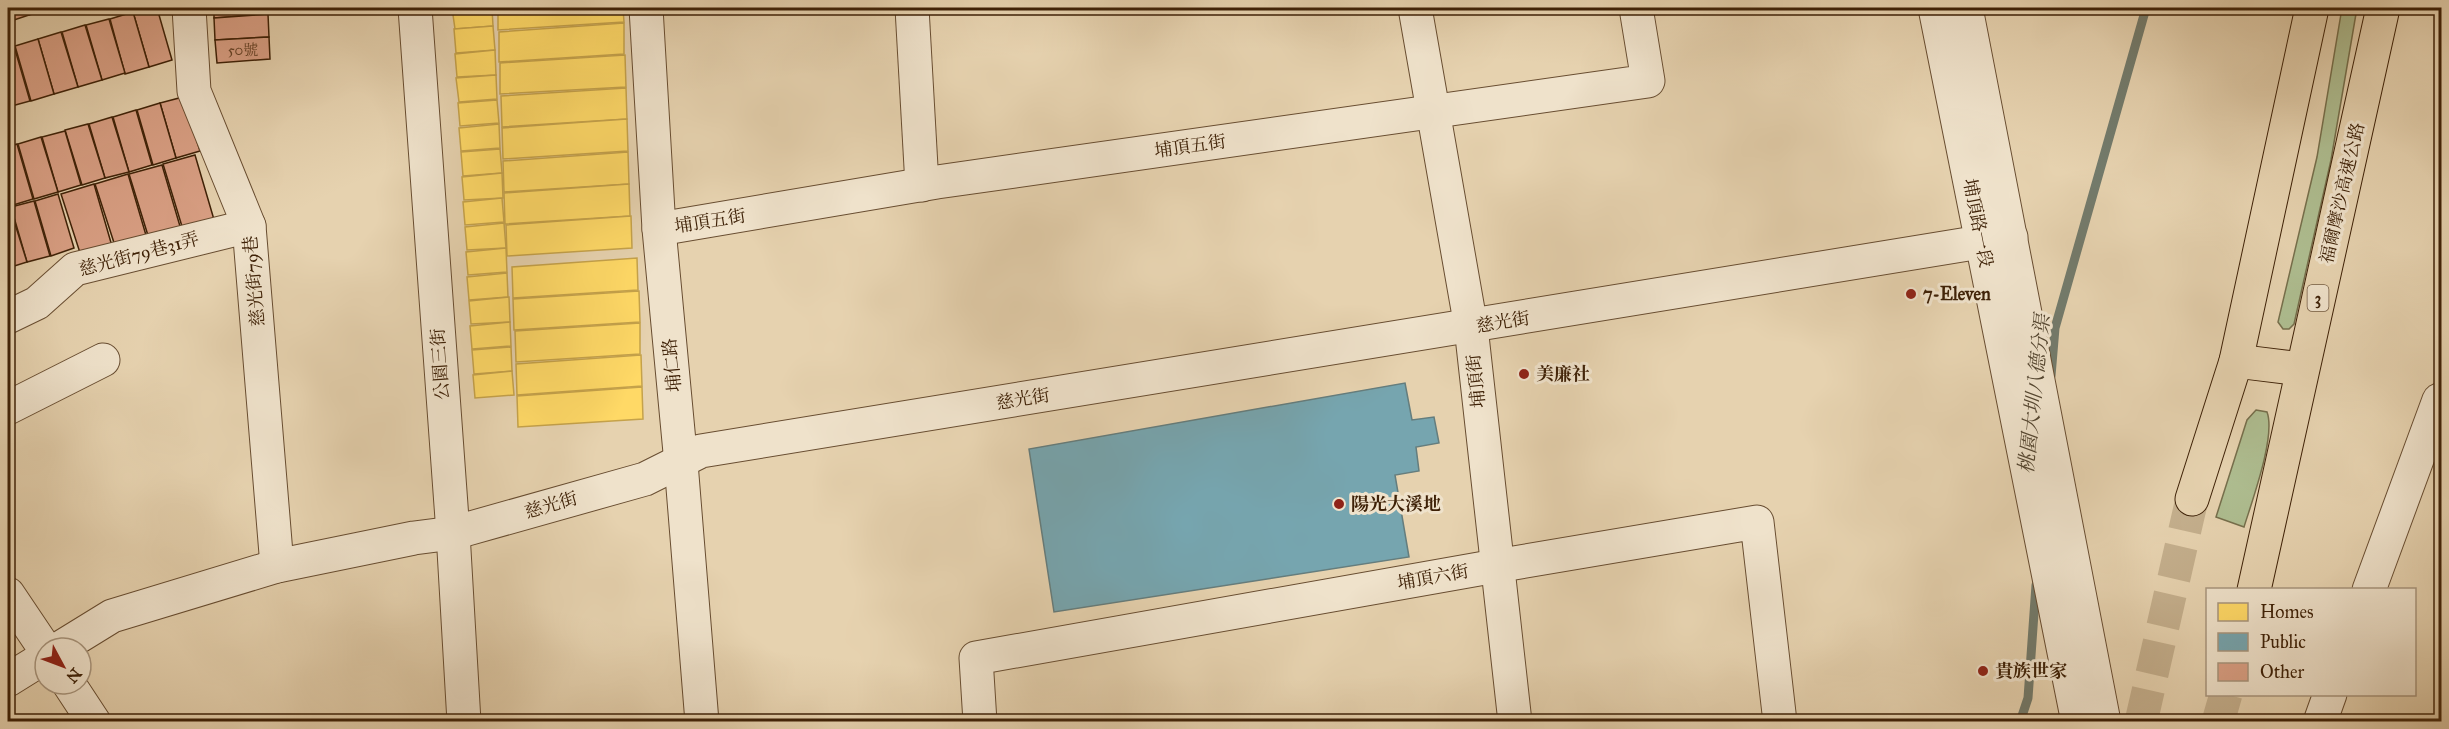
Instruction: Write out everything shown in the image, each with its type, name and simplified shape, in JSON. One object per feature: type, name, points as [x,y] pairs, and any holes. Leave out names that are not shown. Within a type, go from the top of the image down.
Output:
[{"type":"highway","points":[[2192,499],[2236,361],[2312,8]]},
{"type":"highway","name":"福爾摩沙高速公路","points":[[2254,588],[2383,8]]},
{"type":"highway","points":[[2236,361],[2302,369]]},
{"type":"street","name":"慈光街79巷","points":[[189,8],[194,91],[249,226],[277,566]]},
{"type":"street","name":"公園三街","points":[[414,8],[453,533],[464,722]]},
{"type":"street","name":"埔仁路","points":[[646,8],[659,229],[702,722]]},
{"type":"street","points":[[912,8],[922,185]]},
{"type":"street","name":"埔頂街","points":[[1415,8],[1471,327],[1515,722]]},
{"type":"street","name":"埔頂五街","points":[[659,229],[937,182],[1648,81],[1636,8]]},
{"type":"street","name":"埔頂路一段","points":[[1935,8],[1996,240],[2104,722]]},
{"type":"street","name":"埔頂路一段","points":[[1966,8],[1996,240],[2078,722]]},
{"type":"street","name":"慈光街79巷31弄","points":[[8,317],[37,303],[75,269],[249,226]]},
{"type":"street","name":"慈光街","points":[[79,636],[112,615],[277,566],[414,538],[453,533],[645,479],[701,451],[1996,240]]},
{"type":"street","points":[[8,408],[103,360]]},
{"type":"street","points":[[2370,588],[2439,400],[2442,400]]},
{"type":"street","name":"埔頂六街","points":[[980,722],[976,658],[1756,522],[1780,722]]},
{"type":"street","points":[[8,594],[36,636]]},
{"type":"street","points":[[8,680],[33,664]]},
{"type":"street","points":[[77,696],[94,722]]},
{"type":"street","points":[[2320,722],[2329,696]]},
{"type":"green space","points":[[2342,8],[2357,8],[2331,160],[2294,324],[2289,329],[2283,329],[2278,322],[2317,157]]},
{"type":"green space","points":[[2256,410],[2267,412],[2268,436],[2262,469],[2244,527],[2216,517],[2247,420]]},
{"type":"building: Homes","points":[[452,8],[492,8],[493,26],[455,29]]},
{"type":"building: Homes","points":[[498,8],[623,8],[624,22],[498,30]]},
{"type":"building: Homes","points":[[624,23],[624,54],[499,62],[499,32]]},
{"type":"building: Homes","points":[[493,26],[495,50],[456,53],[454,29]]},
{"type":"building: Homes","points":[[495,50],[496,75],[457,77],[455,54]]},
{"type":"building: Homes","points":[[625,55],[626,87],[500,94],[500,63]]},
{"type":"building: Homes","points":[[496,75],[497,99],[459,102],[456,78]]},
{"type":"building: Homes","points":[[626,88],[627,119],[502,127],[501,96]]},
{"type":"building: Homes","points":[[497,100],[499,123],[460,126],[458,103]]},
{"type":"building: Homes","points":[[627,119],[628,151],[503,159],[502,128]]},
{"type":"building: Homes","points":[[499,124],[500,148],[461,151],[459,128]]},
{"type":"building: Homes","points":[[500,149],[502,173],[463,176],[461,152]]},
{"type":"building: Homes","points":[[628,152],[629,184],[504,192],[503,161]]},
{"type":"building: Homes","points":[[502,173],[503,198],[464,200],[462,177]]},
{"type":"building: Homes","points":[[629,184],[630,216],[505,224],[504,193]]},
{"type":"building: Homes","points":[[502,198],[504,222],[465,225],[463,202]]},
{"type":"building: Homes","points":[[631,216],[632,248],[507,256],[506,225]]},
{"type":"building: Homes","points":[[504,223],[506,248],[467,250],[465,227]]},
{"type":"building: Homes","points":[[506,248],[507,272],[468,275],[466,252]]},
{"type":"building: Homes","points":[[637,258],[638,290],[513,298],[512,267]]},
{"type":"building: Homes","points":[[507,273],[508,297],[469,300],[467,277]]},
{"type":"building: Homes","points":[[639,291],[640,322],[514,330],[513,299]]},
{"type":"building: Homes","points":[[509,297],[510,322],[471,324],[469,301]]},
{"type":"building: Homes","points":[[510,322],[511,346],[472,349],[470,326]]},
{"type":"building: Homes","points":[[640,323],[640,354],[516,362],[515,331]]},
{"type":"building: Homes","points":[[511,347],[512,371],[474,374],[472,350]]},
{"type":"building: Homes","points":[[641,355],[642,386],[517,395],[516,364]]},
{"type":"building: Homes","points":[[512,371],[514,395],[475,398],[473,375]]},
{"type":"building: Homes","points":[[642,387],[643,419],[518,427],[517,396]]},
{"type":"building: Public","name":"陽光大溪地","points":[[1405,383],[1412,420],[1434,417],[1439,443],[1416,447],[1419,471],[1395,475],[1409,557],[1054,612],[1029,449]]},
{"type":"building: Other","points":[[8,8],[27,8],[29,15],[8,22]]},
{"type":"building: Other","points":[[27,8],[53,8],[29,15]]},
{"type":"building: Other","points":[[157,8],[172,60],[149,67],[133,12]]},
{"type":"building: Other","points":[[214,8],[267,8],[268,14],[214,18]]},
{"type":"building: Other","points":[[344,8],[385,8],[344,11]]},
{"type":"building: Other","points":[[133,12],[149,67],[125,74],[110,19]]},
{"type":"building: Other","points":[[268,14],[269,37],[215,40],[214,18]]},
{"type":"building: Other","points":[[109,19],[125,73],[102,80],[86,25]]},
{"type":"building: Other","points":[[85,25],[102,80],[78,87],[62,32]]},
{"type":"building: Other","points":[[61,32],[78,87],[54,94],[38,39]]},
{"type":"building: Other","points":[[269,37],[270,59],[217,63],[215,40]]},
{"type":"building: Other","points":[[38,39],[54,94],[31,101],[15,46]]},
{"type":"building: Other","points":[[14,46],[30,101],[8,107],[8,48]]},
{"type":"building: Other","points":[[183,97],[200,151],[176,158],[160,103]]},
{"type":"building: Other","points":[[160,103],[176,158],[153,165],[137,110]]},
{"type":"building: Other","points":[[136,110],[152,165],[129,172],[113,117]]},
{"type":"building: Other","points":[[112,117],[129,172],[105,178],[89,124]]},
{"type":"building: Other","points":[[88,124],[105,178],[82,185],[65,130]]},
{"type":"building: Other","points":[[65,131],[81,185],[58,192],[42,137]]},
{"type":"building: Other","points":[[41,137],[58,192],[34,199],[18,144]]},
{"type":"building: Other","points":[[17,144],[33,199],[10,206],[8,147]]},
{"type":"building: Other","points":[[195,155],[215,223],[184,233],[163,164]]},
{"type":"building: Other","points":[[162,165],[182,233],[150,242],[129,174]]},
{"type":"building: Other","points":[[128,174],[148,242],[117,252],[95,184]]},
{"type":"building: Other","points":[[94,184],[114,253],[83,262],[61,194]]},
{"type":"building: Other","points":[[58,194],[74,248],[51,256],[35,201]]},
{"type":"building: Other","points":[[34,201],[50,256],[27,262],[11,207]]},
{"type":"building: Other","points":[[8,208],[10,208],[27,262],[8,268]]},
{"type":"waterway","name":"桃園大圳八德分渠","points":[[2051,376],[2055,328],[2146,8]]},
{"type":"waterway","name":"桃園大圳八德分渠","points":[[2020,722],[2028,698],[2036,585]]},
{"type":"tunnel","points":[[2141,722],[2192,499]]},
{"type":"tunnel","points":[[2218,722],[2225,696]]},
{"type":"place","name":"7-Eleven","points":[[1911,294]]},
{"type":"place","name":"美廉社","points":[[1524,374]]},
{"type":"place","name":"陽光大溪地","points":[[1339,504]]},
{"type":"place","name":"貴族世家","points":[[1983,671]]}]
